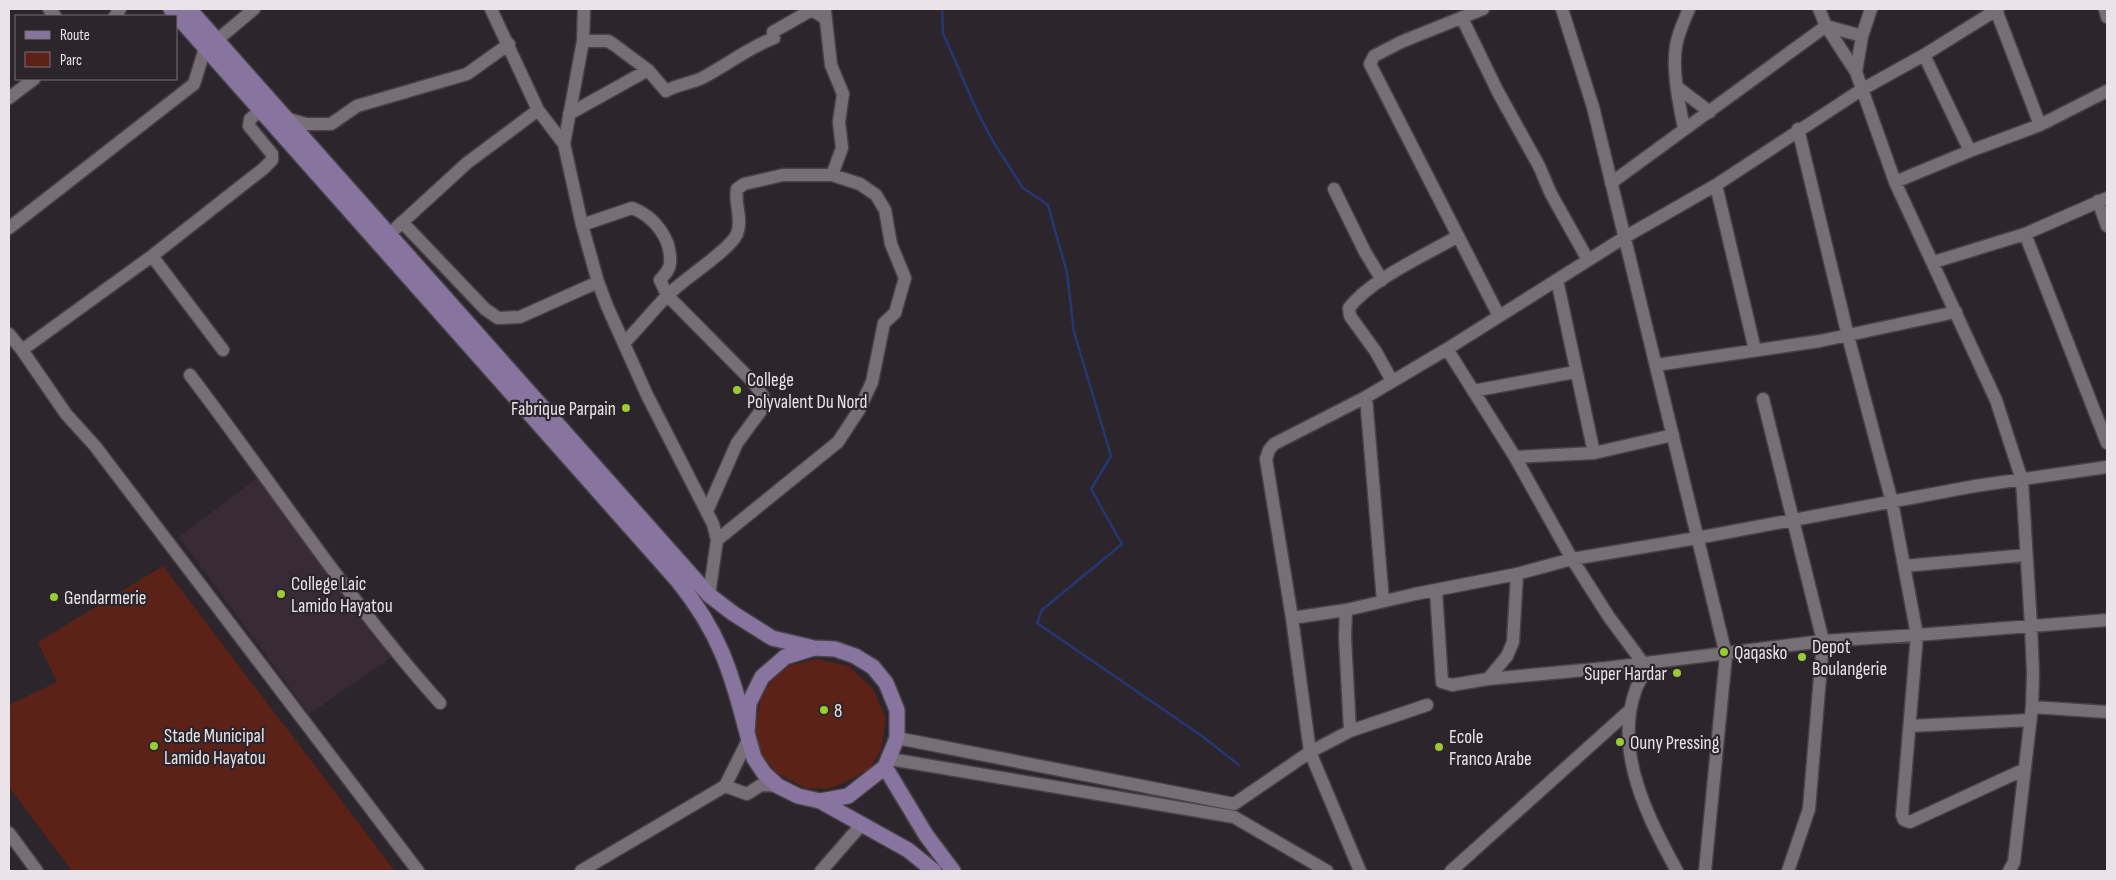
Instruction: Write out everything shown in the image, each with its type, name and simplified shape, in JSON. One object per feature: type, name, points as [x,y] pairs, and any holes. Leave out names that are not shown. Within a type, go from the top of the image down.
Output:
[{"type":"main road","points":[[178,15],[211,44],[285,118],[709,595],[747,623],[772,638],[814,648],[835,649],[855,656],[873,668],[886,683],[897,710],[897,738],[888,763],[848,796],[820,800],[798,796],[778,786],[759,766],[747,737],[727,662],[714,633],[698,606],[678,581],[261,110],[211,44],[189,9]]},
{"type":"main road","points":[[747,737],[749,703],[762,677],[785,657],[814,648]]},
{"type":"main road","points":[[888,763],[926,835],[953,871]]},
{"type":"main road","points":[[820,800],[908,850],[934,871]]},
{"type":"street","points":[[9,228],[194,84],[211,44],[254,9]]},
{"type":"street","points":[[491,9],[509,44],[538,110],[564,144]]},
{"type":"street","points":[[584,9],[583,41],[568,114],[564,144],[582,225],[598,282],[647,395],[707,511],[717,540],[709,595]]},
{"type":"street","points":[[1483,9],[1401,42],[1374,56],[1370,64],[1499,316]]},
{"type":"street","points":[[1562,9],[1593,107],[1726,654],[1705,871]]},
{"type":"street","points":[[1684,128],[1677,87],[1675,48],[1678,35],[1689,9]]},
{"type":"street","points":[[1819,9],[1826,26],[1856,72],[1895,182],[1934,262],[1996,400],[2022,480],[2031,626],[2032,707],[2014,862],[2009,871]]},
{"type":"street","points":[[1856,72],[1862,36],[1871,9]]},
{"type":"street","points":[[1360,871],[1310,752],[1292,618],[1266,459],[1268,450],[1287,436],[1366,397],[1447,349],[1625,237],[1716,185],[1861,90],[1924,55],[1997,9],[2040,126]]},
{"type":"street","points":[[2105,9],[2107,17]]},
{"type":"street","points":[[583,41],[608,41],[613,44],[648,70],[666,91],[675,85],[700,79],[760,44],[774,38],[773,32],[808,12],[814,11],[825,14],[831,65],[842,94],[839,122],[842,148],[832,175]]},
{"type":"street","points":[[1462,18],[1498,92],[1539,166],[1551,194],[1588,260]]},
{"type":"street","points":[[1611,183],[1826,26]]},
{"type":"street","points":[[1826,26],[1862,36]]},
{"type":"street","points":[[285,118],[306,124],[331,124],[357,106],[467,74],[509,44]]},
{"type":"street","points":[[1924,55],[1970,151]]},
{"type":"street","points":[[568,114],[648,70]]},
{"type":"street","points":[[9,98],[33,80]]},
{"type":"street","points":[[1677,87],[1710,112]]},
{"type":"street","points":[[1895,182],[1970,151],[2040,126],[2107,91]]},
{"type":"street","points":[[22,350],[152,256],[272,160],[272,154],[249,126],[250,120],[261,110]]},
{"type":"street","points":[[388,235],[467,163],[538,110]]},
{"type":"street","points":[[1798,130],[1848,336],[1892,502],[1917,635],[1902,815],[1904,820],[1910,822],[2025,769]]},
{"type":"street","points":[[624,343],[667,295],[725,248],[736,236],[739,220],[737,188],[744,184],[783,175],[832,175],[860,184],[870,189],[876,195],[884,210],[891,244],[904,278],[895,313],[884,323],[872,382],[859,410],[838,442],[717,540]]},
{"type":"street","points":[[1716,185],[1755,350]]},
{"type":"street","points":[[1334,189],[1365,252],[1382,280]]},
{"type":"street","points":[[1934,262],[2025,234],[2102,200],[2107,226]]},
{"type":"street","points":[[582,225],[632,208],[645,214],[661,229],[670,264],[660,280],[667,295],[753,382],[763,396],[765,405],[737,443],[707,511]]},
{"type":"street","points":[[402,222],[485,309],[498,318],[520,317],[598,282]]},
{"type":"street","points":[[2025,234],[2107,443]]},
{"type":"street","points":[[1392,381],[1376,352],[1350,316],[1349,308],[1357,298],[1382,280],[1458,236]]},
{"type":"street","points":[[152,256],[223,350]]},
{"type":"street","points":[[1557,280],[1575,372],[1594,453]]},
{"type":"street","points":[[1656,365],[1848,336],[1956,312]]},
{"type":"street","points":[[9,334],[66,414],[95,446],[418,871]]},
{"type":"street","points":[[1447,349],[1515,457],[1572,559],[1609,617],[1647,663],[1646,674],[1636,687],[1630,710],[1629,747],[1638,787],[1648,815],[1678,871]]},
{"type":"street","points":[[1473,391],[1575,372]]},
{"type":"street","points":[[190,375],[241,442],[352,597],[391,647],[440,703]]},
{"type":"street","points":[[1366,397],[1383,602]]},
{"type":"street","points":[[1763,399],[1824,641],[1809,809],[1788,871]]},
{"type":"street","points":[[1515,457],[1594,453],[1673,435]]},
{"type":"street","points":[[1292,618],[1346,610],[1517,574],[1572,559],[1697,538],[1975,486],[2107,466]]},
{"type":"street","points":[[1904,566],[2026,555]]},
{"type":"street","points":[[1488,679],[1507,656],[1513,642],[1517,574]]},
{"type":"street","points":[[1436,590],[1442,682],[1452,685],[1488,679],[1647,663],[1824,641],[2107,620]]},
{"type":"street","points":[[1346,610],[1345,637],[1350,731]]},
{"type":"street","points":[[888,763],[1234,811],[1310,752],[1350,731],[1427,704]]},
{"type":"street","points":[[2032,707],[2107,712]]},
{"type":"street","points":[[1451,871],[1630,710]]},
{"type":"street","points":[[1910,726],[2030,720]]},
{"type":"street","points":[[581,871],[725,786],[747,737]]},
{"type":"street","points":[[897,738],[1234,811],[1327,871]]},
{"type":"street","points":[[725,786],[747,794],[761,785],[778,786]]},
{"type":"street","points":[[820,871],[862,824]]},
{"type":"street","points":[[9,833],[37,871]]},
{"type":"shaded area","points":[[264,473],[398,653],[309,714],[179,537]]},
{"type":"green space","name":"Stade Municipal Lamido Hayatou","points":[[163,566],[395,871],[72,871],[9,787],[9,705],[57,682],[38,642]]},
{"type":"green space","points":[[817,659],[849,666],[873,689],[886,718],[881,750],[869,769],[840,785],[826,789],[805,788],[777,773],[760,754],[756,730],[760,699],[772,680],[787,666]]},
{"type":"waterway","points":[[942,9],[943,33],[977,111],[994,143],[1023,188],[1048,205],[1067,273],[1074,332],[1111,456],[1091,489],[1122,544],[1042,610],[1037,623],[1202,736],[1239,765]]},
{"type":"place","name":"College Polyvalent Du Nord","points":[[737,390]]},
{"type":"place","name":"Fabrique Parpain","points":[[626,408]]},
{"type":"place","name":"College Laic Lamido Hayatou","points":[[281,594]]},
{"type":"place","name":"Gendarmerie","points":[[54,597]]},
{"type":"place","name":"Qaqasko","points":[[1724,652]]},
{"type":"place","name":"Depot Boulangerie","points":[[1802,657]]},
{"type":"place","name":"Super Hardar","points":[[1677,673]]},
{"type":"place","name":"8","points":[[824,710]]},
{"type":"place","name":"Ouny Pressing","points":[[1620,742]]},
{"type":"place","name":"Stade Municipal Lamido Hayatou","points":[[154,746]]},
{"type":"place","name":"Ecole Franco Arabe","points":[[1439,747]]}]
